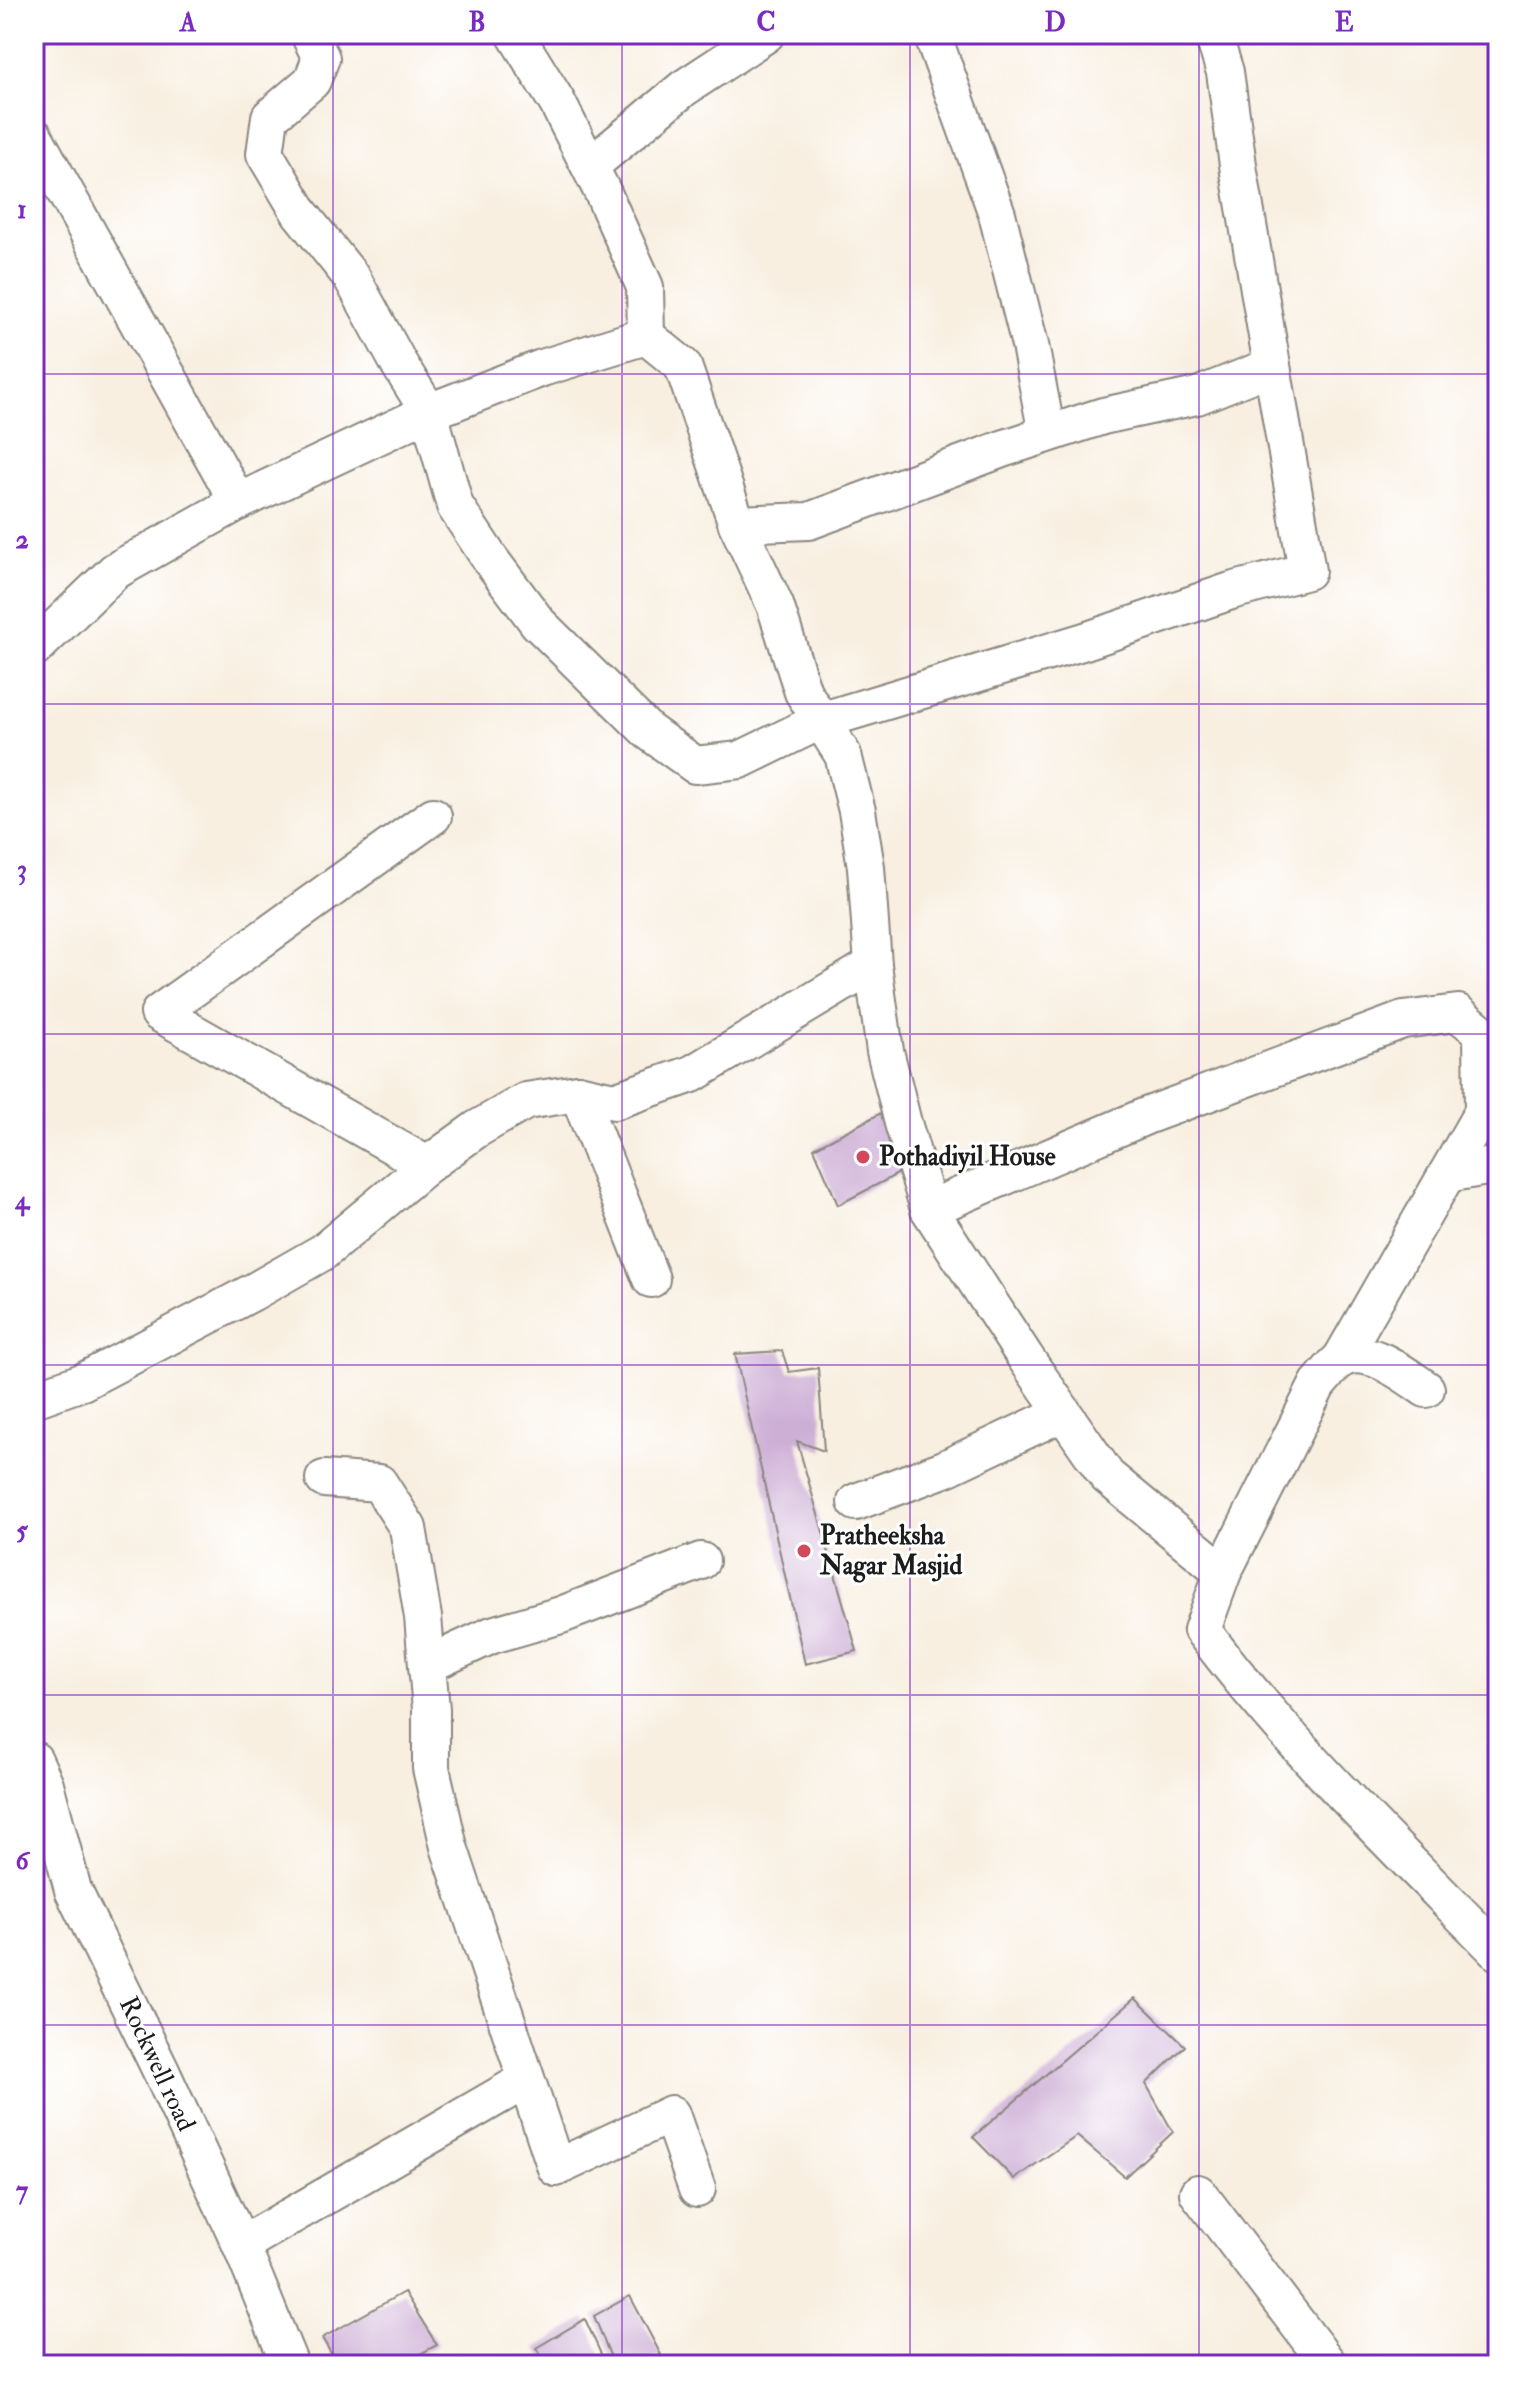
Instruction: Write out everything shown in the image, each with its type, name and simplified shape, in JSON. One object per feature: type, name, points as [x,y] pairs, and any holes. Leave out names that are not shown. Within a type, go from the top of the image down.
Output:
[{"type":"street","points":[[309,34],[321,58],[312,81],[270,117],[265,154],[300,213],[352,278],[429,412],[455,506],[490,559],[538,623],[648,731],[695,765],[740,760],[820,721],[1085,641],[1231,591],[1307,571],[1239,172],[1225,72],[1213,34]]},
{"type":"street","points":[[515,34],[557,102],[590,166],[645,287],[646,336],[683,366],[737,524],[775,605],[803,692],[843,755],[857,811],[866,867],[873,965],[885,1051],[929,1209],[1062,1413],[1107,1476],[1223,1572]]},
{"type":"street","points":[[590,166],[684,88],[766,34]]},
{"type":"street","points":[[932,34],[997,214],[1030,345],[1047,434]]},
{"type":"street","points":[[34,136],[238,502]]},
{"type":"street","points":[[34,649],[115,571],[238,502],[429,412],[542,368],[646,336]]},
{"type":"street","points":[[737,524],[809,521],[1047,434],[1103,416],[1197,396],[1272,366]]},
{"type":"street","points":[[427,1165],[159,1013],[433,816]]},
{"type":"street","points":[[34,1399],[82,1382],[323,1252],[427,1165],[477,1129],[526,1101],[578,1093],[614,1101],[692,1074],[873,965]]},
{"type":"street","points":[[929,1209],[1146,1116],[1403,1020],[1458,1013],[1482,1033],[1483,1111],[1498,1145]]},
{"type":"street","points":[[578,1093],[651,1279]]},
{"type":"street","points":[[1483,1111],[1341,1359],[1318,1384],[1223,1572],[1202,1630],[1246,1689],[1308,1760],[1498,1952]]},
{"type":"street","points":[[1447,1174],[1498,1165]]},
{"type":"street","points":[[1341,1359],[1364,1355],[1395,1369],[1426,1389]]},
{"type":"street","points":[[856,1502],[944,1469],[1062,1413]]},
{"type":"street","points":[[324,1479],[379,1483],[408,1528],[423,1617],[431,1709],[431,1768],[449,1847],[556,2168],[671,2114],[697,2189]]},
{"type":"street","points":[[427,1665],[492,1635],[561,1615],[701,1561]]},
{"type":"street","name":"Rockwell road","points":[[34,1760],[45,1784],[73,1890],[241,2245],[290,2365]]},
{"type":"street","points":[[241,2245],[526,2080]]},
{"type":"street","points":[[1198,2193],[1329,2365]]},
{"type":"building","name":"Pothadiyil House","points":[[889,1109],[911,1167],[838,1205],[814,1148]]},
{"type":"building","name":"Pratheeksha Nagar Masjid","points":[[782,1351],[789,1372],[818,1368],[824,1451],[797,1441],[857,1651],[805,1664],[735,1354]]},
{"type":"building","points":[[1135,1998],[1185,2046],[1146,2084],[1173,2132],[1125,2177],[1077,2136],[1014,2179],[973,2137]]},
{"type":"building","points":[[404,2292],[437,2345],[400,2365],[338,2365],[322,2338]]},
{"type":"building","points":[[630,2296],[661,2355],[640,2365],[614,2365],[594,2316]]},
{"type":"building","points":[[585,2319],[606,2365],[547,2365],[536,2348]]},
{"type":"place","name":"Pothadiyil House","points":[[863,1157]]},
{"type":"place","name":"Pratheeksha Nagar Masjid","points":[[804,1551]]}]
